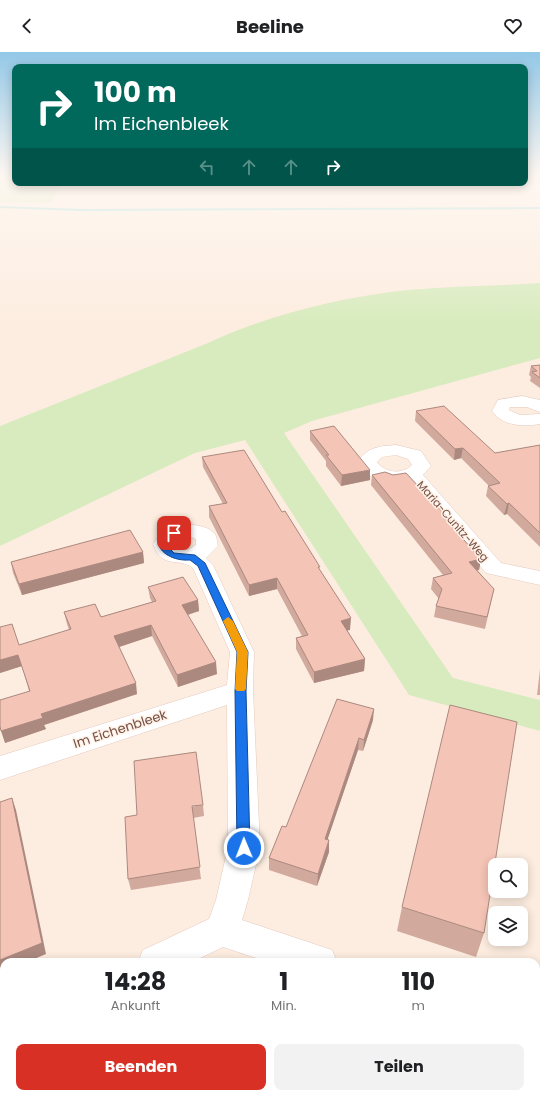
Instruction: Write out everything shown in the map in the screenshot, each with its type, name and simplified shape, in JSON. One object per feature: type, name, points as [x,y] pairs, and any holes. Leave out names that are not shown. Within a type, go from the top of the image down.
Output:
[{"type":"street","points":[[540,406],[535,403],[518,400],[504,403],[500,411],[511,418],[529,422],[540,419]]},
{"type":"street","name":"Maria-Cunitz-Weg","points":[[413,475],[494,568],[540,578]]},
{"type":"street","points":[[192,557],[202,565],[242,652],[240,691],[244,848],[232,900],[222,930]]},
{"type":"street","name":"Im Eichenbleek","points":[[0,768],[240,691]]},
{"type":"street","points":[[163,958],[222,930],[308,958]]},
{"type":"green space","points":[[540,283],[540,358],[312,421],[284,433],[453,678],[540,700],[540,731],[409,695],[245,440],[195,453],[0,546],[0,426],[255,324],[331,302],[407,290]]},
{"type":"building","points":[[540,365],[540,378],[532,372],[537,371],[531,366]]},
{"type":"building","points":[[444,406],[495,453],[540,445],[540,533],[509,503],[507,504],[488,486],[500,483],[463,448],[455,449],[416,411]]},
{"type":"building","points":[[334,426],[370,470],[342,475],[326,455],[329,455],[310,431]]},
{"type":"building","points":[[244,450],[282,512],[285,511],[320,567],[318,567],[351,618],[341,621],[365,659],[314,672],[296,638],[308,635],[277,578],[249,585],[209,506],[227,503],[202,457]]},
{"type":"building","points":[[385,472],[393,475],[406,473],[451,521],[447,521],[481,559],[469,562],[494,589],[487,617],[436,606],[442,589],[433,578],[452,573],[372,475]]},
{"type":"building","points":[[130,530],[143,552],[19,584],[11,562]]},
{"type":"building","points":[[183,577],[198,600],[182,605],[216,662],[177,675],[151,625],[114,636],[136,683],[41,714],[43,718],[1,731],[0,700],[30,691],[18,655],[0,660],[0,627],[12,624],[19,645],[71,629],[64,612],[95,604],[101,617],[156,601],[148,587]]},
{"type":"building","points":[[337,699],[374,709],[364,740],[359,738],[325,839],[329,840],[318,874],[269,858],[282,826],[286,827]]},
{"type":"building","points":[[450,705],[517,722],[496,858],[488,858],[488,898],[489,898],[484,933],[402,907]]},
{"type":"building","points":[[196,752],[203,805],[192,806],[200,867],[128,879],[125,817],[137,815],[134,761]]},
{"type":"building","points":[[12,798],[42,943],[5,958],[0,958],[0,802]]},
{"type":"slow traffic","points":[[228,621],[242,652],[240,689]]},
{"type":"route","points":[[174,533],[165,540],[163,544],[166,552],[177,557],[192,557],[202,565],[242,652],[240,691],[244,848]]}]
